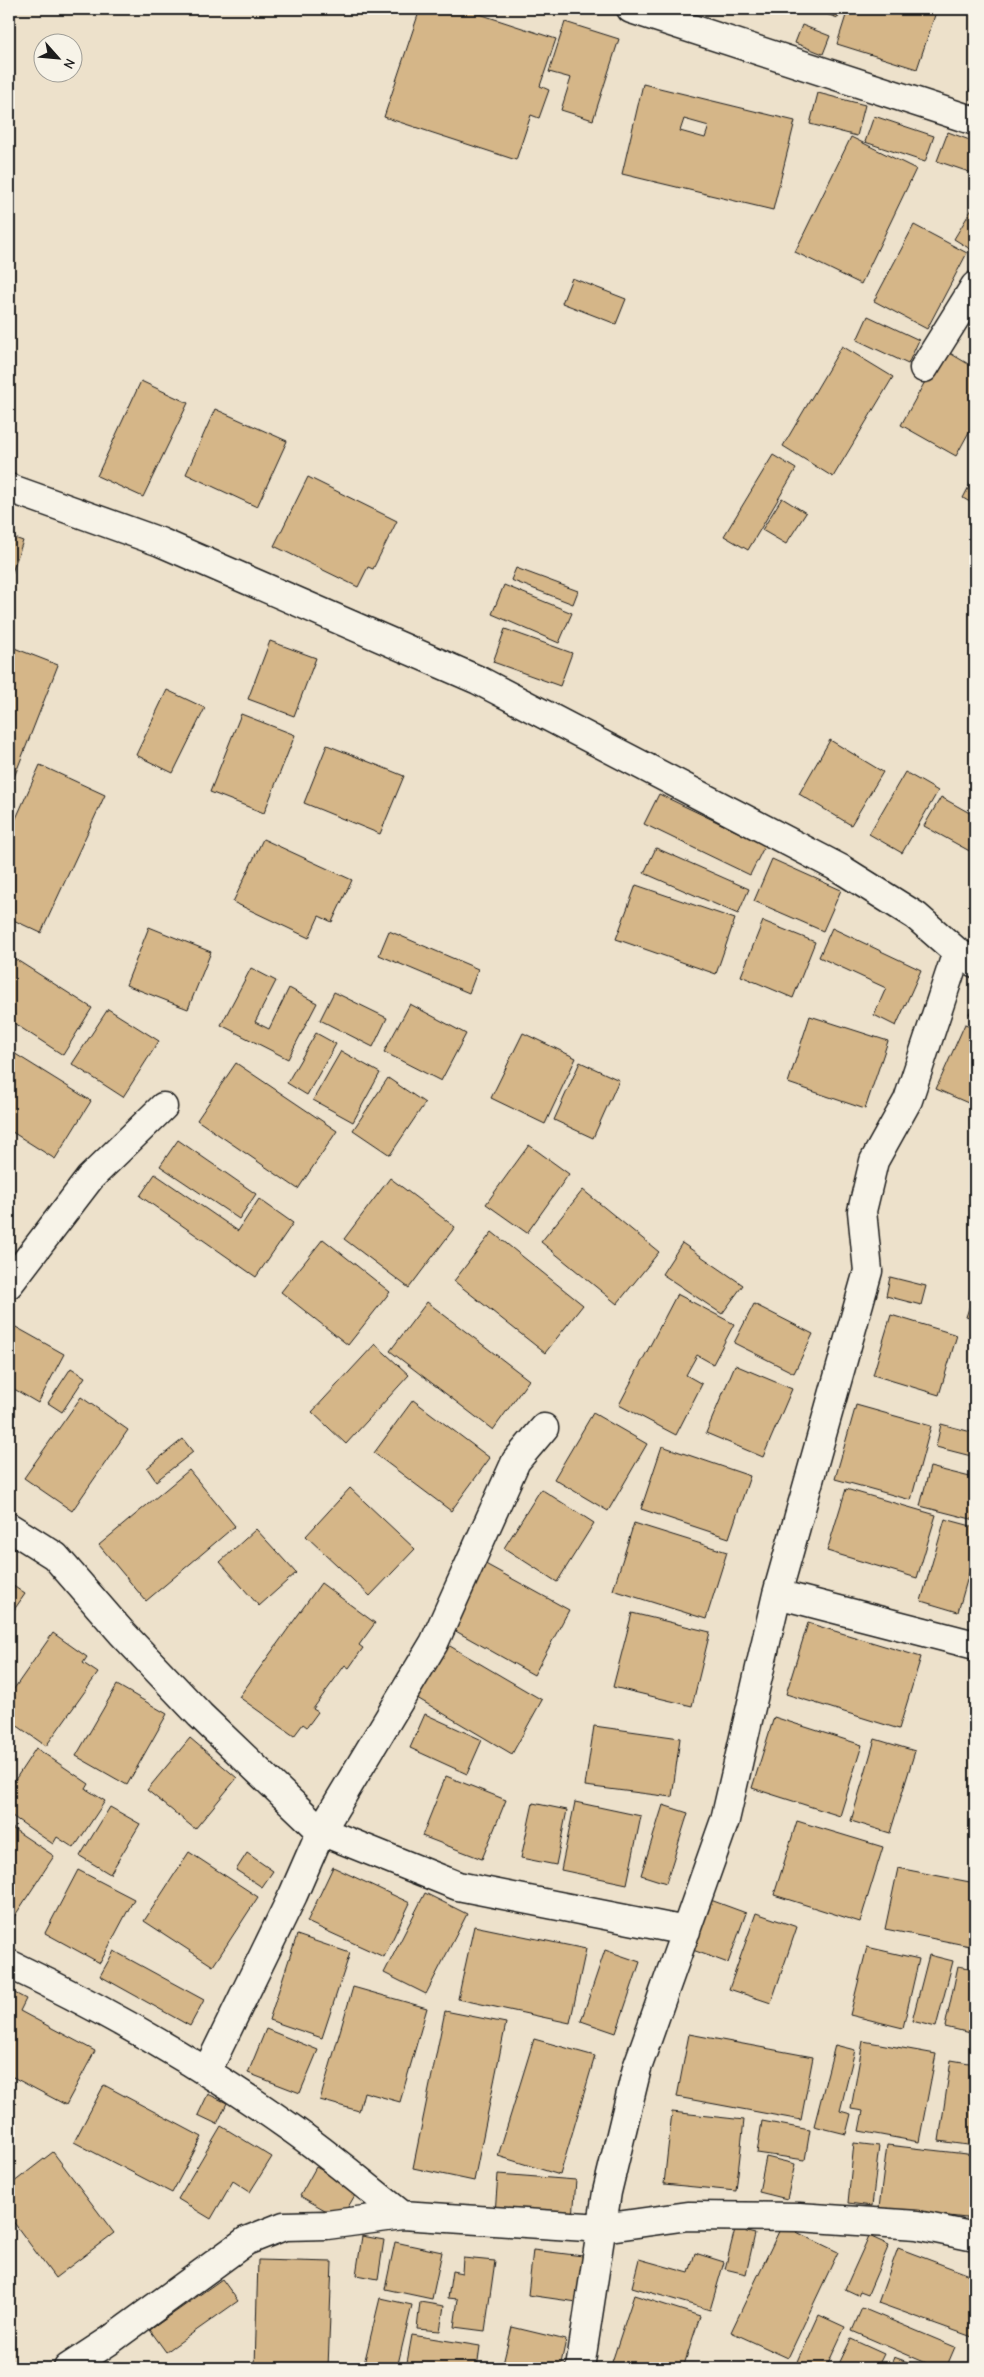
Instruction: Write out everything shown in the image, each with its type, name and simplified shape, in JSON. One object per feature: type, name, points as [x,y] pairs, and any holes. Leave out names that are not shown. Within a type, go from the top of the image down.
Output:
[{"type":"street","points":[[631,9],[975,121]]},
{"type":"street","points":[[924,368],[975,286]]},
{"type":"street","points":[[9,488],[160,542],[478,680],[841,870],[916,916],[966,957],[908,1100],[874,1161],[862,1211],[868,1271],[776,1594],[725,1820],[637,2068],[607,2192],[580,2368]]},
{"type":"street","points":[[9,1284],[90,1178],[163,1107]]},
{"type":"street","points":[[207,2071],[293,1895],[321,1831],[434,1643],[516,1461],[544,1428]]},
{"type":"street","points":[[9,1528],[55,1556],[122,1633],[200,1715],[321,1831],[458,1886],[686,1931]]},
{"type":"street","points":[[776,1594],[975,1645]]},
{"type":"street","points":[[9,1964],[76,1996],[207,2071],[290,2127],[402,2215]]},
{"type":"street","points":[[68,2368],[246,2240],[284,2226],[327,2225],[402,2215],[602,2228],[688,2216],[799,2217],[917,2225],[975,2237]]},
{"type":"building","points":[[420,9],[464,9],[556,39],[540,86],[549,90],[539,118],[531,115],[516,160],[384,117]]},
{"type":"building","points":[[821,9],[841,9],[838,18],[820,12]]},
{"type":"building","points":[[848,9],[873,9],[881,11],[882,9],[937,9],[917,69],[837,44]]},
{"type":"building","points":[[565,22],[619,39],[593,120],[561,110],[571,78],[549,72]]},
{"type":"building","points":[[802,25],[830,36],[823,54],[795,43]]},
{"type":"building","points":[[975,75],[975,92],[970,91]]},
{"type":"building","points":[[643,84],[795,121],[773,210],[622,174]],"holes":[[[684,119],[709,126],[705,138],[680,131]]]},
{"type":"building","points":[[818,93],[865,105],[857,136],[810,124]]},
{"type":"building","points":[[874,116],[934,136],[925,162],[865,142]]},
{"type":"building","points":[[948,132],[975,142],[975,174],[937,161]]},
{"type":"building","points":[[851,137],[916,169],[861,284],[795,252]]},
{"type":"building","points":[[975,204],[975,252],[954,239]]},
{"type":"building","points":[[914,225],[967,253],[927,329],[874,301]]},
{"type":"building","points":[[572,278],[626,299],[616,324],[562,303]]},
{"type":"building","points":[[868,316],[919,340],[908,364],[857,340]]},
{"type":"building","points":[[842,346],[893,377],[833,477],[783,446]]},
{"type":"building","points":[[943,349],[975,368],[975,421],[956,456],[901,425]]},
{"type":"building","points":[[141,381],[188,403],[143,497],[97,476]]},
{"type":"building","points":[[215,409],[287,441],[257,507],[186,474]]},
{"type":"building","points":[[773,455],[796,469],[748,550],[724,536]]},
{"type":"building","points":[[975,475],[975,505],[963,498]]},
{"type":"building","points":[[308,477],[397,521],[373,569],[368,567],[358,587],[274,546]]},
{"type":"building","points":[[782,498],[806,513],[786,544],[762,530]]},
{"type":"building","points":[[9,536],[23,541],[9,581]]},
{"type":"building","points":[[516,568],[578,591],[573,604],[511,580]]},
{"type":"building","points":[[504,585],[572,613],[559,643],[492,614]]},
{"type":"building","points":[[505,629],[572,653],[560,686],[493,662]]},
{"type":"building","points":[[270,641],[316,658],[294,716],[248,699]]},
{"type":"building","points":[[9,646],[58,665],[9,790]]},
{"type":"building","points":[[167,690],[205,708],[173,773],[136,755]]},
{"type":"building","points":[[241,714],[295,735],[264,813],[210,792]]},
{"type":"building","points":[[830,740],[883,772],[851,825],[799,794]]},
{"type":"building","points":[[327,745],[404,776],[380,834],[304,803]]},
{"type":"building","points":[[40,765],[105,795],[41,933],[9,918],[9,834]]},
{"type":"building","points":[[905,772],[938,791],[902,853],[869,834]]},
{"type":"building","points":[[659,794],[765,845],[750,875],[644,824]]},
{"type":"building","points":[[941,797],[975,816],[975,854],[924,826]]},
{"type":"building","points":[[263,839],[352,880],[332,922],[319,916],[309,938],[233,902]]},
{"type":"building","points":[[656,848],[749,889],[738,914],[644,873]]},
{"type":"building","points":[[772,859],[841,890],[823,931],[754,901]]},
{"type":"building","points":[[636,885],[735,919],[716,974],[616,939]]},
{"type":"building","points":[[763,921],[815,942],[793,998],[741,976]]},
{"type":"building","points":[[149,927],[211,952],[188,1009],[126,985]]},
{"type":"building","points":[[832,928],[921,970],[896,1026],[874,1015],[886,988],[819,957]]},
{"type":"building","points":[[389,931],[478,969],[469,993],[379,955]]},
{"type":"building","points":[[12,957],[92,1008],[63,1055],[9,1020],[9,962]]},
{"type":"building","points":[[251,968],[276,981],[255,1022],[269,1029],[289,988],[317,1003],[288,1059],[221,1025]]},
{"type":"building","points":[[334,992],[387,1018],[373,1047],[320,1020]]},
{"type":"building","points":[[975,1002],[975,1017],[969,1014]]},
{"type":"building","points":[[410,1004],[466,1034],[441,1081],[384,1052]]},
{"type":"building","points":[[108,1009],[159,1041],[123,1097],[72,1064]]},
{"type":"building","points":[[810,1016],[888,1041],[865,1109],[788,1083]]},
{"type":"building","points":[[965,1024],[975,1028],[975,1106],[936,1089]]},
{"type":"building","points":[[316,1033],[336,1044],[307,1095],[287,1083]]},
{"type":"building","points":[[523,1033],[576,1058],[545,1124],[491,1098]]},
{"type":"building","points":[[9,1050],[91,1101],[55,1159],[9,1130]]},
{"type":"building","points":[[341,1051],[380,1073],[353,1122],[313,1100]]},
{"type":"building","points":[[580,1062],[619,1080],[593,1138],[554,1120]]},
{"type":"building","points":[[236,1063],[337,1131],[298,1189],[197,1120]]},
{"type":"building","points":[[388,1078],[425,1103],[390,1155],[353,1130]]},
{"type":"building","points":[[178,1140],[256,1194],[239,1219],[160,1166]]},
{"type":"building","points":[[529,1145],[569,1174],[527,1233],[486,1204]]},
{"type":"building","points":[[155,1174],[238,1231],[259,1199],[293,1223],[256,1277],[140,1196]]},
{"type":"building","points":[[390,1178],[455,1227],[409,1288],[344,1239]]},
{"type":"building","points":[[583,1190],[659,1252],[617,1304],[541,1242]]},
{"type":"building","points":[[492,1232],[583,1305],[545,1353],[454,1281]]},
{"type":"building","points":[[323,1239],[390,1292],[348,1345],[281,1292]]},
{"type":"building","points":[[682,1243],[743,1285],[722,1314],[662,1274]]},
{"type":"building","points":[[890,1277],[926,1286],[921,1305],[886,1296]]},
{"type":"building","points":[[975,1290],[975,1320],[966,1317]]},
{"type":"building","points":[[677,1294],[734,1324],[713,1364],[697,1355],[686,1375],[702,1384],[676,1435],[619,1405]]},
{"type":"building","points":[[427,1302],[529,1380],[493,1430],[390,1351]]},
{"type":"building","points":[[754,1304],[813,1334],[794,1373],[734,1343]]},
{"type":"building","points":[[891,1315],[957,1335],[939,1395],[873,1375]]},
{"type":"building","points":[[14,1326],[64,1354],[38,1403],[9,1386],[9,1335]]},
{"type":"building","points":[[375,1344],[409,1375],[346,1444],[312,1412]]},
{"type":"building","points":[[735,1365],[792,1389],[763,1457],[706,1433]]},
{"type":"building","points":[[71,1368],[85,1377],[62,1412],[48,1403]]},
{"type":"building","points":[[81,1397],[128,1430],[72,1511],[24,1478]]},
{"type":"building","points":[[413,1400],[490,1458],[451,1511],[374,1453]]},
{"type":"building","points":[[856,1405],[931,1426],[911,1500],[835,1479]]},
{"type":"building","points":[[593,1413],[647,1444],[608,1511],[554,1479]]},
{"type":"building","points":[[941,1424],[975,1433],[975,1457],[936,1447]]},
{"type":"building","points":[[183,1439],[193,1452],[156,1481],[147,1468]]},
{"type":"building","points":[[662,1446],[750,1476],[729,1538],[641,1509]]},
{"type":"building","points":[[975,1457],[975,1520],[920,1506],[930,1467],[970,1477]]},
{"type":"building","points":[[189,1470],[235,1526],[146,1601],[99,1545]]},
{"type":"building","points":[[350,1488],[415,1549],[370,1596],[306,1536]]},
{"type":"building","points":[[541,1489],[594,1523],[557,1582],[504,1548]]},
{"type":"building","points":[[846,1489],[936,1515],[917,1578],[827,1551]]},
{"type":"building","points":[[945,1519],[975,1527],[975,1552],[958,1612],[921,1601]]},
{"type":"building","points":[[634,1523],[727,1552],[706,1619],[613,1590]]},
{"type":"building","points":[[256,1529],[296,1573],[259,1606],[220,1562]]},
{"type":"building","points":[[480,1561],[569,1610],[534,1675],[445,1625]]},
{"type":"building","points":[[9,1583],[25,1594],[9,1617]]},
{"type":"building","points":[[321,1583],[375,1623],[359,1645],[363,1648],[349,1668],[345,1665],[313,1709],[318,1712],[307,1727],[303,1724],[294,1736],[239,1697]]},
{"type":"building","points":[[632,1613],[710,1632],[692,1706],[613,1687]]},
{"type":"building","points":[[808,1623],[921,1657],[899,1729],[786,1694]]},
{"type":"building","points":[[53,1633],[87,1657],[83,1663],[98,1673],[46,1746],[9,1720],[9,1696]]},
{"type":"building","points":[[443,1642],[542,1700],[512,1754],[412,1695]]},
{"type":"building","points":[[117,1685],[167,1714],[127,1785],[76,1756]]},
{"type":"building","points":[[425,1714],[482,1740],[467,1774],[410,1748]]},
{"type":"building","points":[[774,1717],[862,1745],[840,1816],[752,1788]]},
{"type":"building","points":[[594,1726],[680,1738],[672,1797],[585,1786]]},
{"type":"building","points":[[190,1738],[237,1778],[195,1829],[147,1790]]},
{"type":"building","points":[[875,1739],[915,1751],[890,1833],[851,1821]]},
{"type":"building","points":[[36,1748],[89,1784],[86,1789],[105,1801],[74,1848],[57,1837],[53,1844],[9,1814],[9,1789]]},
{"type":"building","points":[[446,1776],[506,1800],[482,1859],[422,1836]]},
{"type":"building","points":[[575,1802],[641,1816],[627,1884],[561,1870]]},
{"type":"building","points":[[533,1803],[567,1810],[556,1865],[521,1858]]},
{"type":"building","points":[[663,1805],[688,1813],[666,1883],[641,1875]]},
{"type":"building","points":[[110,1807],[140,1824],[110,1874],[80,1856]]},
{"type":"building","points":[[797,1821],[883,1847],[860,1922],[774,1895]]},
{"type":"building","points":[[9,1826],[54,1856],[14,1917],[9,1914]]},
{"type":"building","points":[[189,1852],[258,1897],[213,1966],[144,1921]]},
{"type":"building","points":[[247,1853],[273,1871],[262,1887],[236,1870]]},
{"type":"building","points":[[333,1867],[410,1903],[384,1957],[307,1922]]},
{"type":"building","points":[[898,1868],[975,1883],[975,1947],[885,1929]]},
{"type":"building","points":[[78,1870],[134,1899],[100,1963],[45,1933]]},
{"type":"building","points":[[425,1893],[467,1914],[426,1994],[384,1973]]},
{"type":"building","points":[[708,1899],[746,1913],[728,1963],[690,1949]]},
{"type":"building","points":[[756,1913],[797,1927],[771,2003],[729,1989]]},
{"type":"building","points":[[474,1926],[586,1949],[570,2023],[458,1999]]},
{"type":"building","points":[[297,1935],[350,1953],[322,2038],[269,2020]]},
{"type":"building","points":[[867,1947],[919,1959],[903,2028],[850,2015]]},
{"type":"building","points":[[605,1950],[640,1962],[616,2033],[581,2021]]},
{"type":"building","points":[[114,1951],[204,2000],[190,2026],[100,1976]]},
{"type":"building","points":[[929,1955],[953,1961],[936,2027],[912,2021]]},
{"type":"building","points":[[958,1966],[975,1969],[975,2034],[945,2027]]},
{"type":"building","points":[[353,1987],[427,2008],[400,2102],[364,2092],[359,2111],[320,2100]]},
{"type":"building","points":[[9,1990],[26,1999],[20,2011],[95,2051],[66,2105],[9,2075]]},
{"type":"building","points":[[445,2011],[506,2023],[474,2181],[413,2168]]},
{"type":"building","points":[[266,2029],[318,2050],[300,2093],[248,2073]]},
{"type":"building","points":[[689,2034],[813,2057],[801,2120],[677,2097]]},
{"type":"building","points":[[534,2039],[595,2056],[560,2175],[498,2156]]},
{"type":"building","points":[[863,2041],[936,2054],[919,2142],[859,2131],[863,2111],[851,2109]]},
{"type":"building","points":[[835,2045],[855,2050],[840,2111],[851,2114],[846,2134],[814,2126]]},
{"type":"building","points":[[951,2060],[975,2064],[975,2146],[939,2141]]},
{"type":"building","points":[[104,2085],[202,2137],[172,2193],[74,2142]]},
{"type":"building","points":[[208,2094],[227,2103],[217,2124],[198,2115]]},
{"type":"building","points":[[672,2112],[744,2120],[736,2191],[664,2184]]},
{"type":"building","points":[[762,2121],[810,2130],[805,2160],[757,2153]]},
{"type":"building","points":[[221,2126],[272,2157],[250,2192],[233,2181],[211,2219],[178,2199]]},
{"type":"building","points":[[854,2143],[879,2146],[872,2206],[848,2203]]},
{"type":"building","points":[[887,2145],[975,2155],[975,2219],[879,2208]]},
{"type":"building","points":[[53,2152],[114,2233],[55,2278],[9,2216],[9,2186]]},
{"type":"building","points":[[766,2157],[795,2164],[787,2199],[759,2192]]},
{"type":"building","points":[[316,2167],[358,2190],[341,2219],[300,2196]]},
{"type":"building","points":[[498,2174],[576,2180],[573,2218],[495,2213]]},
{"type":"building","points":[[782,2225],[838,2252],[788,2358],[731,2332]]},
{"type":"building","points":[[735,2229],[755,2234],[746,2274],[725,2269]]},
{"type":"building","points":[[362,2236],[384,2240],[378,2279],[356,2275]]},
{"type":"building","points":[[869,2236],[889,2245],[868,2294],[860,2291],[858,2295],[845,2289]]},
{"type":"building","points":[[395,2242],[442,2252],[432,2299],[385,2289]]},
{"type":"building","points":[[898,2248],[975,2277],[975,2338],[878,2303]]},
{"type":"building","points":[[533,2250],[583,2256],[577,2302],[528,2295]]},
{"type":"building","points":[[695,2253],[724,2262],[710,2310],[632,2287],[639,2259],[689,2273]]},
{"type":"building","points":[[463,2258],[495,2261],[485,2331],[454,2327],[458,2299],[448,2298],[452,2271],[462,2273]]},
{"type":"building","points":[[258,2260],[332,2262],[328,2368],[255,2367]]},
{"type":"building","points":[[222,2279],[238,2301],[166,2352],[150,2330]]},
{"type":"building","points":[[634,2295],[700,2316],[683,2368],[610,2368]]},
{"type":"building","points":[[380,2298],[412,2305],[397,2368],[363,2368]]},
{"type":"building","points":[[420,2302],[444,2306],[440,2331],[417,2329]]},
{"type":"building","points":[[862,2308],[955,2347],[946,2368],[938,2368],[852,2331]]},
{"type":"building","points":[[819,2315],[845,2327],[826,2368],[795,2368]]},
{"type":"building","points":[[512,2327],[566,2340],[560,2368],[502,2368]]},
{"type":"building","points":[[412,2335],[480,2346],[477,2368],[406,2368]]},
{"type":"building","points":[[851,2339],[884,2354],[877,2368],[837,2368]]},
{"type":"building","points":[[894,2357],[924,2368],[890,2368]]}]
